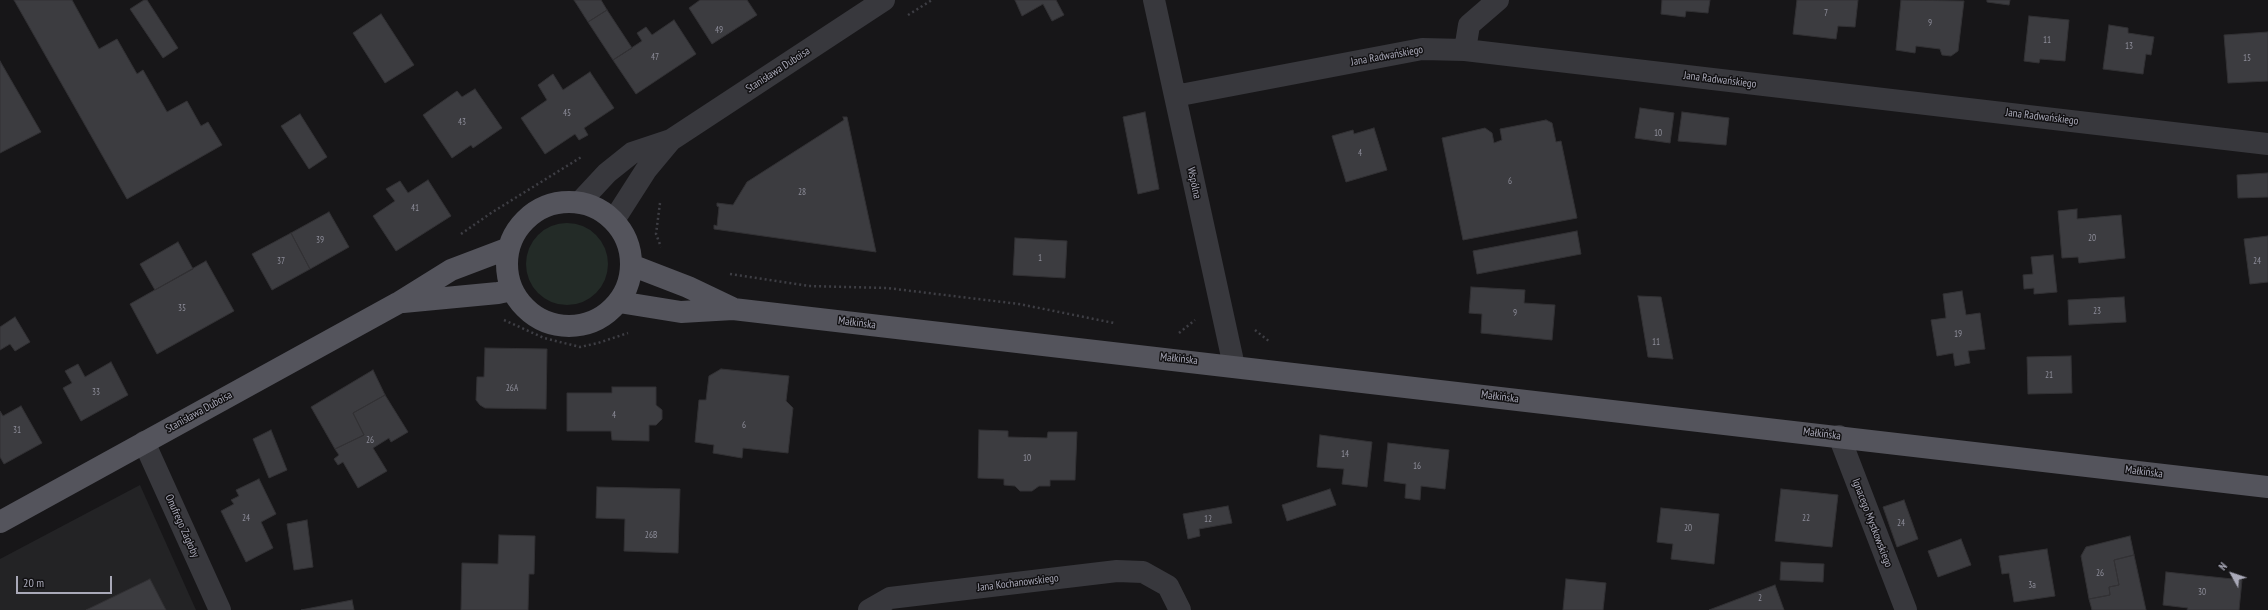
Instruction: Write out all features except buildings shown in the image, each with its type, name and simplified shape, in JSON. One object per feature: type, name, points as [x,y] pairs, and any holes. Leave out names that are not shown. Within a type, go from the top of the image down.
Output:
[{"type":"main road","points":[[556,202],[580,202],[598,209],[614,220],[626,239],[630,249],[631,265],[628,285],[619,302],[599,318],[575,326],[549,323],[527,310],[512,290],[507,269],[509,248],[519,227],[535,211],[556,202]]},
{"type":"main road","name":"Stanisława Duboisa","points":[[0,522],[398,303],[451,270],[509,248]]},
{"type":"main road","name":"Małkińska","points":[[631,265],[688,287],[733,309]]},
{"type":"main road","name":"Stanisława Duboisa","points":[[398,303],[498,293],[512,290]]},
{"type":"main road","name":"Małkińska","points":[[619,302],[681,312],[733,309],[2268,486]]},
{"type":"street","name":"Stanisława Duboisa","points":[[580,202],[606,173],[632,153],[671,140],[884,0]]},
{"type":"street","name":"Wspólna","points":[[1154,0],[1234,366]]},
{"type":"street","points":[[1465,50],[1469,25],[1498,0]]},
{"type":"street","name":"Jana Radwańskiego","points":[[1175,96],[1422,49],[1465,50],[2268,144]]},
{"type":"street","name":"Stanisława Duboisa","points":[[614,220],[646,170],[671,140]]},
{"type":"street","name":"Ignacego Mystkowskiego","points":[[1838,436],[1906,610]]},
{"type":"street","name":"Onufrego Zagłoby","points":[[144,442],[220,610]]},
{"type":"street","name":"Jana Kochanowskiego","points":[[869,610],[890,598],[1116,571],[1143,572],[1168,586],[1180,610]]},
{"type":"path","points":[[660,201],[656,234],[663,251]]},
{"type":"path","points":[[502,319],[514,326],[544,338],[580,346],[598,343],[631,332]]},
{"type":"shaded area","points":[[567,223],[583,227],[596,235],[604,248],[608,264],[604,280],[596,293],[583,301],[567,305],[551,301],[538,293],[530,280],[526,264],[530,248],[538,235],[551,227]]},
{"type":"shaded area","points":[[140,485],[196,610],[0,610],[0,559]]}]
